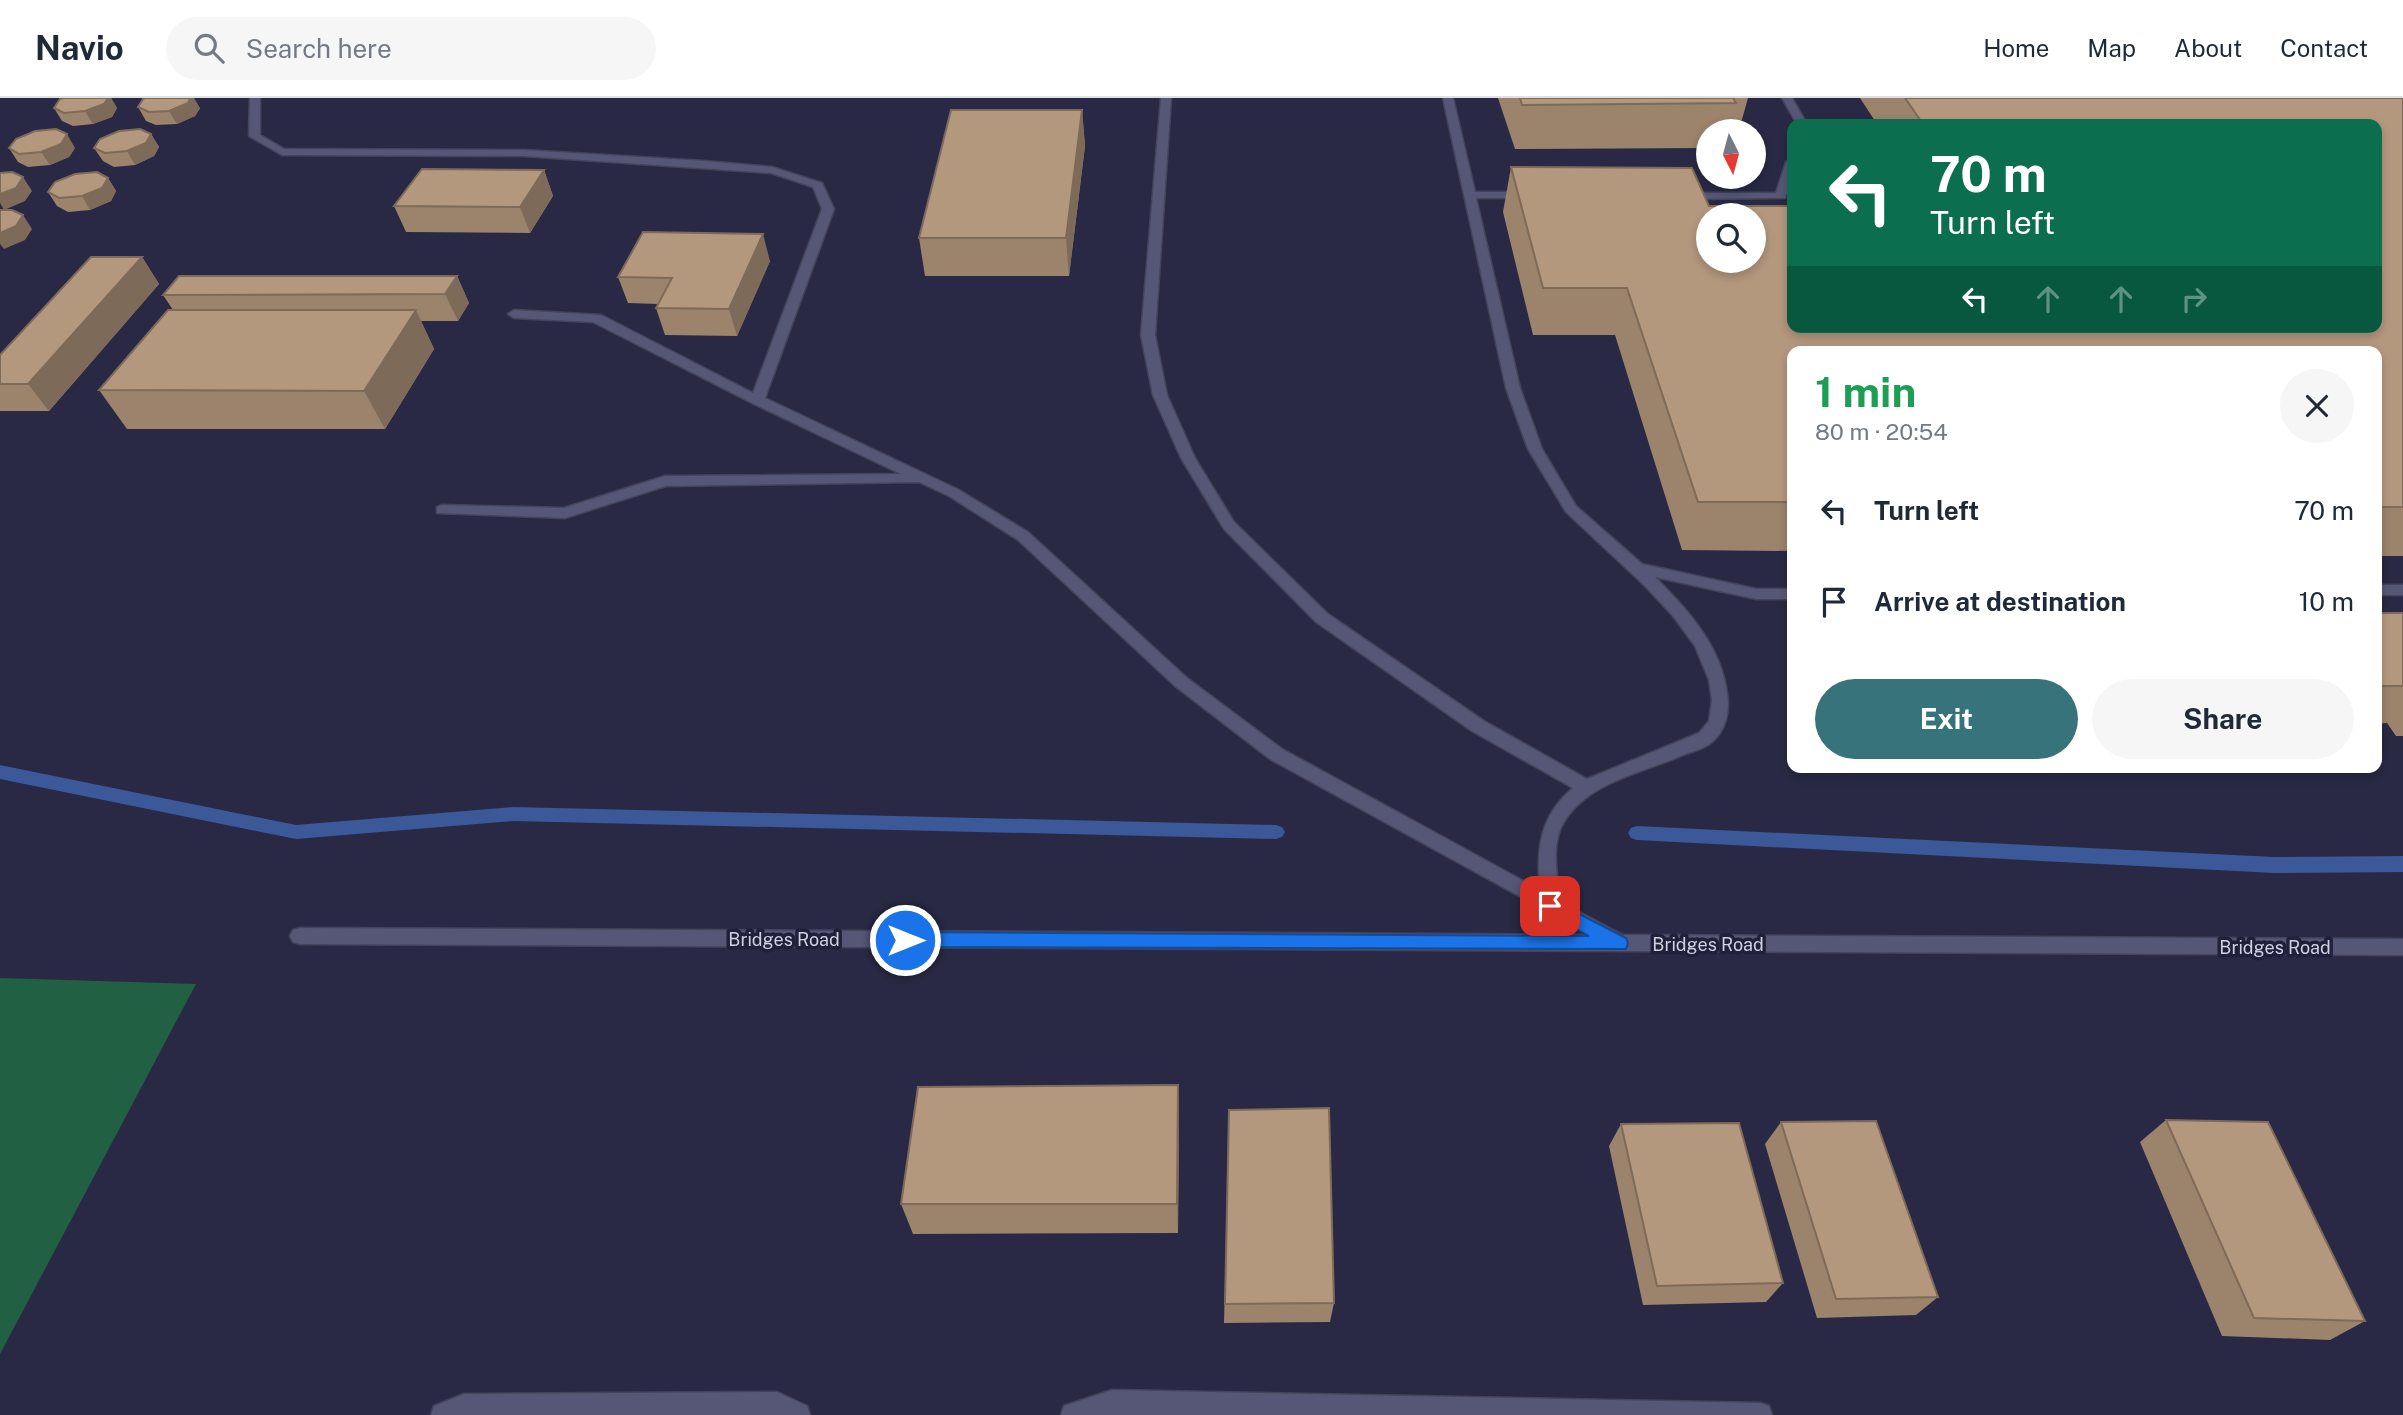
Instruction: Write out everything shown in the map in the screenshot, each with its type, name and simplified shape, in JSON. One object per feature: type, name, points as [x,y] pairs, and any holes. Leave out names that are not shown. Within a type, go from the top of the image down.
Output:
[{"type":"street","points":[[255,98],[254,136],[282,152],[524,153],[772,170],[818,185],[828,208],[757,400]]},
{"type":"street","points":[[1166,98],[1148,335],[1160,395],[1188,458],[1229,525],[1322,618],[1478,726],[1586,787]]},
{"type":"street","points":[[1448,98],[1513,388],[1535,449],[1571,509],[1637,568],[1676,608],[1707,651],[1719,684],[1721,715],[1706,738],[1586,787],[1563,809],[1550,830],[1550,906]]},
{"type":"street","points":[[1787,98],[1799,119]]},
{"type":"street","points":[[1673,196],[1782,197],[1787,180]]},
{"type":"street","points":[[1469,195],[1537,195]]},
{"type":"street","points":[[514,314],[596,318],[757,400],[954,493],[1023,536],[1181,682],[1276,754],[1619,943]]},
{"type":"street","points":[[442,510],[565,513],[665,481],[923,478]]},
{"type":"street","points":[[1637,568],[1756,594],[1787,594]]},
{"type":"street","points":[[2382,590],[2403,590]]},
{"type":"street","name":"Bridges Road","points":[[300,936],[2403,947]]},
{"type":"street","points":[[1073,1415],[1112,1402],[1760,1415]]},
{"type":"street","points":[[443,1415],[464,1406],[777,1404],[798,1415]]},
{"type":"green space","points":[[0,978],[196,984],[0,1354]]},
{"type":"building","points":[[108,98],[104,104],[85,111],[64,113],[54,108],[60,99]]},
{"type":"building","points":[[145,98],[190,98],[188,103],[169,111],[149,112],[138,107]]},
{"type":"building","points":[[1520,98],[1733,98],[1736,103],[1522,105]]},
{"type":"building","points":[[1905,98],[2403,98],[2403,507],[2382,507],[2382,346],[1787,346],[1787,502],[1698,502],[1627,288],[1543,288],[1511,167],[1692,168],[1696,177],[1696,189],[1701,189],[1708,203],[1696,203],[1696,273],[1766,273],[1766,206],[1787,206],[1787,333],[2382,333],[2382,119],[1920,119]]},
{"type":"building","points":[[951,110],[1082,110],[1066,238],[919,238]]},
{"type":"building","points":[[56,129],[67,134],[61,144],[41,152],[19,154],[9,148],[16,139],[35,131]]},
{"type":"building","points":[[140,129],[151,134],[146,143],[127,151],[105,153],[94,148],[100,139],[119,131]]},
{"type":"building","points":[[422,169],[544,170],[520,207],[394,206]]},
{"type":"building","points":[[12,172],[23,177],[16,188],[0,194],[0,173]]},
{"type":"building","points":[[97,172],[108,178],[102,188],[82,196],[59,198],[48,192],[55,182],[75,174]]},
{"type":"building","points":[[0,210],[12,210],[23,215],[16,226],[0,233]]},
{"type":"building","points":[[643,232],[763,234],[729,309],[656,308],[672,278],[618,277]]},
{"type":"building","points":[[91,257],[142,257],[28,384],[0,384],[0,355]]},
{"type":"building","points":[[179,276],[457,276],[445,294],[163,295]]},
{"type":"building","points":[[168,310],[416,310],[364,391],[99,390]]},
{"type":"building","points":[[2382,613],[2403,613],[2403,686],[2382,686]]},
{"type":"building","points":[[1178,1085],[1177,1204],[901,1204],[918,1087]]},
{"type":"building","points":[[1329,1108],[1334,1303],[1225,1304],[1229,1110]]},
{"type":"building","points":[[2166,1120],[2268,1122],[2365,1321],[2254,1318]]},
{"type":"building","points":[[1876,1121],[1938,1297],[1836,1299],[1781,1122]]},
{"type":"building","points":[[1739,1123],[1783,1283],[1657,1286],[1621,1124]]},
{"type":"waterway","points":[[0,772],[296,832],[513,814],[1276,832]]},
{"type":"waterway","points":[[1637,833],[2274,865],[2403,864]]},
{"type":"route","points":[[905,940],[1619,943],[1550,906]]}]
